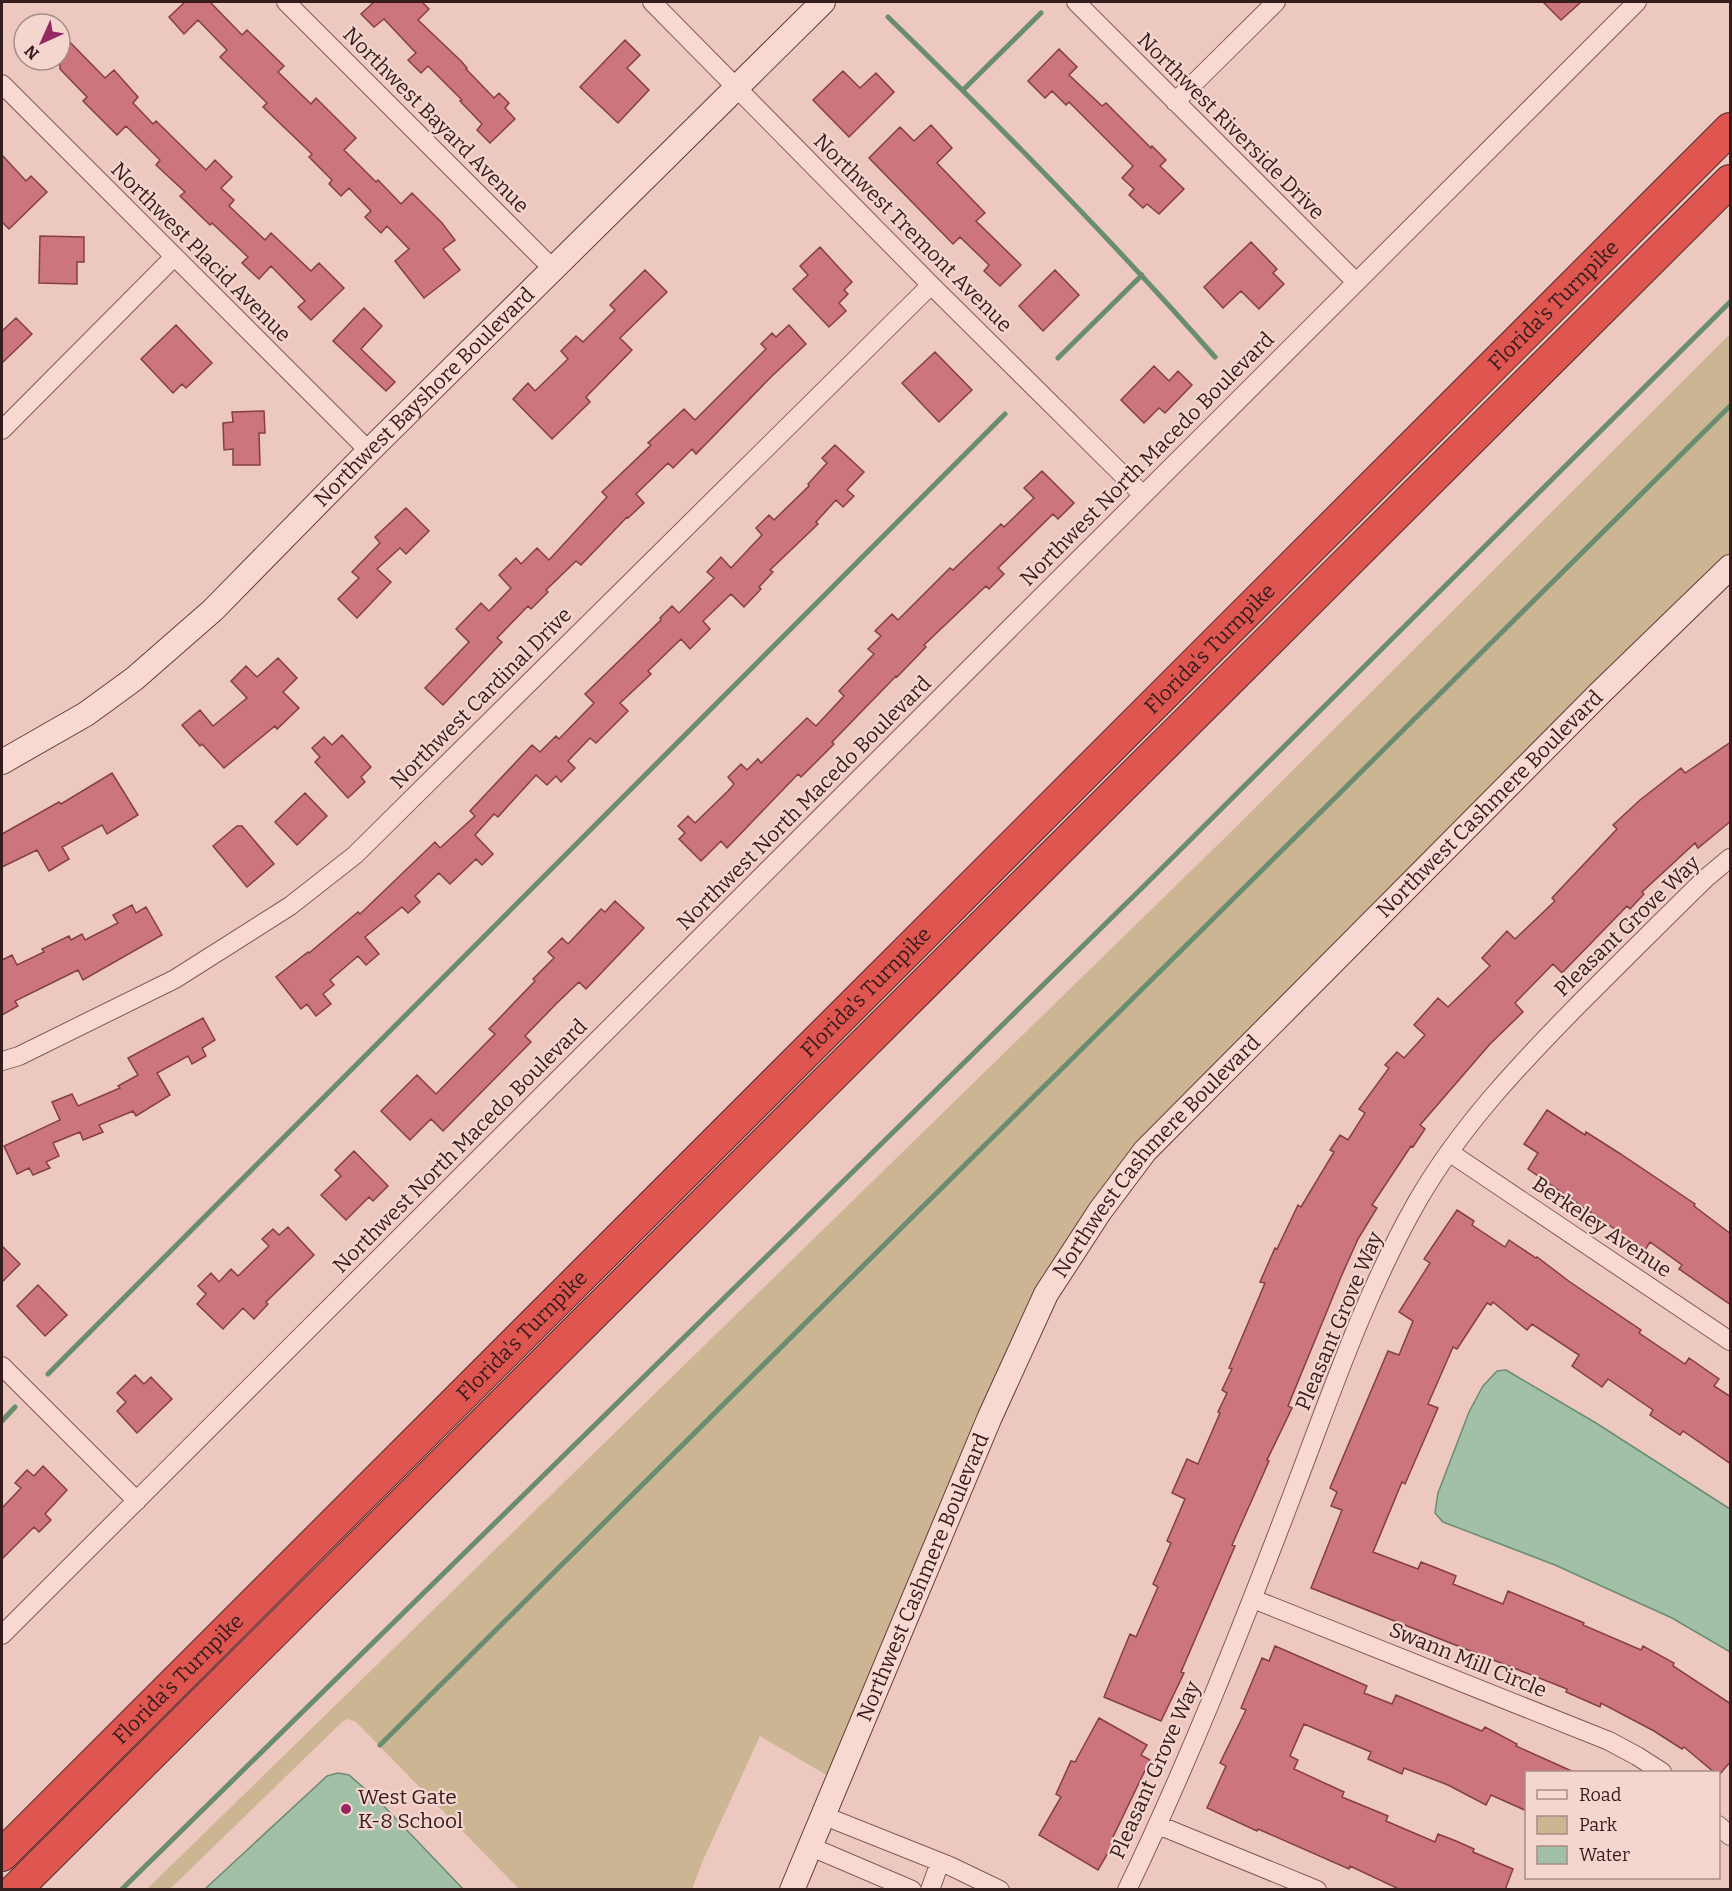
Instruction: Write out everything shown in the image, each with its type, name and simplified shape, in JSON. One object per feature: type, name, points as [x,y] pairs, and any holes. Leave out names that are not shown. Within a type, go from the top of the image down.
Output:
[{"type":"highway","name":"Florida's Turnpike","points":[[2,1855],[1731,129]]},
{"type":"highway","name":"Florida's Turnpike","points":[[15,1890],[1731,181]]},
{"type":"street","name":"Northwest Bayard Avenue","points":[[286,2],[554,270]]},
{"type":"street","name":"Northwest Tremont Avenue","points":[[652,2],[931,285],[1143,495]]},
{"type":"street","name":"Northwest Bayshore Boulevard","points":[[2,762],[86,714],[134,679],[213,610],[369,451],[823,2]]},
{"type":"street","name":"Northwest Riverside Drive","points":[[1076,2],[1355,281]]},
{"type":"street","points":[[1175,102],[1276,2]]},
{"type":"street","name":"Northwest North Macedo Boulevard","points":[[2,1635],[1355,281],[1637,2]]},
{"type":"street","name":"Northwest Placid Avenue","points":[[2,84],[369,451]]},
{"type":"street","points":[[2,430],[174,257]]},
{"type":"street","name":"Northwest Cardinal Drive","points":[[2,1061],[19,1056],[175,979],[290,906],[354,855],[931,285]]},
{"type":"street","name":"Northwest Cashmere Boulevard","points":[[792,1890],[989,1419],[1046,1294],[1100,1211],[1145,1150],[1600,693],[1731,567]]},
{"type":"street","name":"Pleasant Grove Way","points":[[1127,1890],[1158,1825],[1253,1599],[1354,1336],[1389,1256],[1418,1200],[1449,1152],[1481,1109],[1533,1051],[1706,878],[1731,858]]},
{"type":"street","name":"Berkeley Avenue","points":[[1449,1152],[1731,1341]]},
{"type":"street","points":[[2,1366],[137,1501]]},
{"type":"street","name":"Swann Mill Circle","points":[[1253,1599],[1609,1741],[1659,1771]]},
{"type":"street","points":[[822,1815],[940,1862],[1000,1890]]},
{"type":"street","points":[[1158,1825],[1317,1890]]},
{"type":"street","points":[[809,1846],[912,1890]]},
{"type":"street","points":[[930,1890],[940,1862]]},
{"type":"green space","points":[[1730,334],[1730,553],[1593,686],[1092,1206],[828,1776],[760,1736],[692,1889],[519,1889],[356,1722],[348,1719],[342,1722],[170,1889],[146,1890],[1238,825]]},
{"type":"water","points":[[1506,1370],[1596,1423],[1730,1509],[1730,1652],[1672,1618],[1555,1565],[1443,1522],[1435,1513],[1438,1493],[1469,1412],[1483,1386],[1497,1371]]},
{"type":"water","name":"West Gate K-8 School","points":[[338,1773],[349,1775],[380,1802],[463,1889],[205,1889],[327,1776]]},
{"type":"building","points":[[185,2],[210,2],[242,35],[247,30],[284,66],[278,72],[311,104],[316,98],[356,138],[344,150],[376,182],[378,180],[401,204],[412,193],[442,223],[455,240],[443,249],[460,270],[424,298],[395,261],[409,249],[387,226],[381,233],[365,217],[371,211],[349,188],[341,196],[329,184],[332,180],[309,157],[312,154],[263,107],[267,103],[220,57],[227,50],[198,20],[184,34],[169,17]]},
{"type":"building","points":[[374,2],[422,2],[429,9],[418,20],[461,61],[494,98],[499,93],[509,103],[505,108],[515,119],[490,143],[477,130],[482,124],[460,101],[462,100],[428,66],[421,73],[408,60],[416,53],[384,19],[374,27],[361,14]]},
{"type":"building","points":[[1543,2],[1581,2],[1561,20]]},
{"type":"building","points":[[625,40],[640,55],[627,68],[649,90],[618,123],[580,87]]},
{"type":"building","points":[[72,44],[105,78],[114,70],[138,97],[133,103],[153,124],[156,121],[206,170],[215,160],[232,177],[221,188],[234,200],[229,206],[265,240],[271,233],[311,271],[319,263],[344,288],[311,320],[298,307],[305,301],[271,266],[259,279],[242,263],[248,257],[180,196],[185,192],[156,165],[160,160],[126,126],[117,135],[83,101],[87,97],[63,72],[72,72]]},
{"type":"building","points":[[1059,49],[1077,67],[1069,75],[1102,106],[1106,103],[1151,148],[1152,146],[1166,160],[1160,166],[1184,189],[1159,214],[1147,204],[1143,208],[1129,195],[1134,189],[1122,178],[1133,166],[1069,102],[1066,105],[1052,91],[1045,98],[1028,81]]},
{"type":"building","points":[[843,71],[860,88],[876,73],[894,92],[849,137],[813,100]]},
{"type":"building","points":[[931,125],[952,148],[937,163],[985,213],[976,221],[1021,265],[1000,286],[984,271],[989,265],[960,237],[953,244],[869,158],[900,127],[914,141]]},
{"type":"building","points":[[2,155],[26,181],[31,176],[47,192],[9,229],[2,222]]},
{"type":"building","points":[[40,236],[84,237],[84,262],[77,262],[77,284],[39,283]]},
{"type":"building","points":[[1251,242],[1277,269],[1273,273],[1284,284],[1259,309],[1241,291],[1223,308],[1204,287]]},
{"type":"building","points":[[820,247],[852,282],[844,290],[848,294],[839,303],[846,311],[829,327],[793,289],[808,275],[800,266]]},
{"type":"building","points":[[645,270],[667,292],[620,338],[632,350],[586,397],[590,402],[552,439],[513,399],[528,383],[535,391],[568,359],[561,351],[576,336],[583,342],[615,310],[610,305]]},
{"type":"building","points":[[1055,270],[1079,295],[1043,331],[1019,306]]},
{"type":"building","points":[[364,308],[382,326],[361,349],[395,382],[386,391],[333,341]]},
{"type":"building","points":[[16,318],[32,334],[2,363],[2,331]]},
{"type":"building","points":[[176,325],[212,363],[186,388],[182,384],[173,393],[141,359]]},
{"type":"building","points":[[789,325],[806,344],[696,454],[692,449],[673,468],[668,463],[636,494],[644,503],[627,517],[581,565],[576,561],[546,590],[548,592],[531,609],[528,606],[497,638],[502,642],[443,705],[425,688],[469,642],[456,629],[481,603],[489,611],[511,588],[499,575],[516,558],[521,564],[537,548],[549,560],[607,497],[602,492],[651,445],[648,443],[684,409],[695,420],[766,349],[761,344],[772,333],[776,337]]},
{"type":"building","points":[[935,352],[972,390],[939,422],[902,383]]},
{"type":"building","points":[[1154,366],[1169,381],[1178,371],[1192,385],[1165,413],[1159,408],[1144,423],[1121,400]]},
{"type":"building","points":[[264,411],[265,433],[259,433],[260,465],[233,465],[233,449],[224,450],[223,423],[233,422],[232,412]]},
{"type":"building","points":[[835,445],[864,472],[847,490],[854,496],[843,507],[836,500],[816,522],[818,524],[770,570],[773,572],[744,607],[731,594],[703,621],[710,629],[690,649],[681,639],[648,671],[651,674],[620,703],[628,711],[596,743],[590,738],[568,761],[575,768],[561,782],[556,776],[547,785],[536,775],[498,817],[494,814],[475,835],[493,854],[482,865],[476,859],[450,884],[439,873],[415,896],[420,902],[408,913],[402,907],[365,937],[379,954],[366,965],[358,956],[330,980],[334,985],[323,994],[331,1004],[316,1016],[307,1004],[301,1009],[276,977],[358,912],[360,914],[435,842],[440,848],[475,816],[470,811],[532,745],[540,752],[556,736],[559,739],[594,703],[585,694],[661,620],[660,618],[672,606],[679,613],[714,578],[707,572],[721,557],[731,568],[762,535],[756,528],[769,515],[774,520],[809,486],[808,484],[827,463],[822,458]]},
{"type":"building","points":[[1042,471],[1074,503],[1058,519],[1053,514],[998,568],[1004,574],[989,589],[986,586],[924,645],[926,647],[832,742],[834,744],[801,777],[798,774],[727,848],[721,841],[701,861],[679,839],[685,833],[678,826],[688,816],[695,823],[728,791],[734,784],[728,777],[741,764],[747,770],[758,759],[761,763],[807,718],[816,726],[844,696],[839,691],[874,654],[868,649],[881,636],[875,631],[892,614],[898,620],[950,568],[953,570],[1001,524],[1004,527],[1034,498],[1024,488]]},
{"type":"building","points":[[406,508],[429,531],[406,554],[400,548],[377,569],[391,582],[357,618],[338,599],[359,578],[352,572],[380,543],[375,537]]},
{"type":"building","points":[[278,658],[297,678],[283,692],[299,708],[277,729],[275,726],[224,768],[182,725],[200,710],[213,726],[247,698],[231,681],[246,666],[257,677]]},
{"type":"building","points":[[342,735],[371,767],[361,777],[365,782],[348,798],[315,762],[320,757],[312,748],[324,737],[332,745]]},
{"type":"building","points":[[1731,742],[1731,821],[1698,848],[1695,843],[1642,892],[1644,894],[1630,909],[1627,906],[1562,973],[1553,964],[1515,1003],[1523,1012],[1490,1044],[1420,1125],[1425,1129],[1372,1205],[1377,1208],[1358,1239],[1341,1277],[1288,1406],[1292,1408],[1267,1460],[1269,1461],[1232,1545],[1235,1546],[1181,1672],[1184,1673],[1161,1721],[1104,1697],[1130,1634],[1136,1637],[1158,1587],[1153,1584],[1171,1543],[1167,1541],[1185,1499],[1172,1493],[1187,1459],[1198,1464],[1220,1413],[1218,1412],[1227,1393],[1222,1390],[1232,1369],[1229,1368],[1265,1283],[1260,1282],[1275,1248],[1277,1249],[1298,1205],[1301,1207],[1334,1152],[1330,1150],[1340,1135],[1348,1140],[1365,1113],[1359,1109],[1389,1068],[1385,1065],[1397,1052],[1404,1058],[1425,1035],[1414,1025],[1438,998],[1448,1007],[1490,966],[1482,958],[1507,931],[1515,939],[1555,901],[1552,898],[1617,829],[1613,825],[1640,800],[1681,768],[1685,773]]},
{"type":"building","points":[[112,773],[138,815],[107,834],[102,825],[62,847],[69,859],[49,871],[37,850],[2,867],[2,834],[59,802],[61,804]]},
{"type":"building","points":[[305,793],[327,816],[297,845],[275,822]]},
{"type":"building","points":[[237,826],[242,826],[274,864],[247,887],[213,846]]},
{"type":"building","points":[[615,901],[644,928],[586,989],[579,982],[557,1003],[525,1036],[531,1042],[443,1131],[431,1119],[410,1140],[381,1111],[417,1075],[436,1094],[495,1034],[489,1029],[554,958],[548,952],[562,938],[568,944],[601,909],[605,912]]},
{"type":"building","points":[[132,905],[136,913],[146,907],[162,935],[83,980],[78,970],[15,1001],[18,1006],[2,1015],[2,960],[12,955],[17,965],[69,936],[71,940],[82,934],[85,940],[118,923],[113,915]]},
{"type":"building","points":[[203,1018],[215,1040],[202,1048],[206,1056],[192,1064],[188,1056],[157,1073],[170,1095],[136,1116],[133,1111],[99,1125],[103,1132],[83,1140],[80,1132],[53,1143],[59,1156],[46,1162],[50,1168],[33,1175],[29,1168],[17,1174],[4,1146],[60,1120],[52,1102],[72,1094],[78,1106],[120,1088],[118,1086],[138,1075],[128,1058]]},
{"type":"building","points":[[1547,1110],[1585,1135],[1586,1132],[1695,1204],[1694,1206],[1731,1234],[1731,1305],[1679,1269],[1682,1265],[1650,1242],[1645,1250],[1528,1169],[1538,1153],[1524,1144]]},
{"type":"building","points":[[354,1151],[388,1186],[373,1201],[369,1197],[346,1220],[321,1195],[341,1176],[335,1170]]},
{"type":"building","points":[[1457,1210],[1474,1221],[1472,1225],[1505,1247],[1509,1240],[1537,1257],[1641,1330],[1639,1333],[1685,1364],[1689,1358],[1719,1379],[1714,1386],[1731,1397],[1731,1464],[1683,1431],[1680,1435],[1650,1415],[1653,1410],[1608,1379],[1602,1387],[1572,1366],[1579,1355],[1532,1324],[1527,1330],[1493,1302],[1491,1305],[1487,1303],[1457,1349],[1453,1347],[1428,1404],[1438,1408],[1405,1484],[1402,1482],[1373,1552],[1418,1569],[1421,1562],[1439,1569],[1456,1576],[1453,1584],[1503,1604],[1508,1591],[1641,1650],[1643,1646],[1674,1663],[1673,1666],[1731,1704],[1731,1761],[1720,1774],[1720,1771],[1713,1771],[1684,1747],[1682,1749],[1654,1731],[1601,1703],[1600,1707],[1566,1692],[1567,1689],[1311,1588],[1342,1510],[1331,1506],[1337,1492],[1330,1488],[1388,1351],[1399,1355],[1413,1321],[1399,1312],[1430,1263],[1424,1259]]},
{"type":"building","points":[[288,1227],[314,1255],[266,1302],[268,1304],[254,1319],[243,1308],[223,1329],[197,1304],[206,1294],[198,1286],[211,1273],[219,1282],[231,1269],[238,1276],[269,1246],[262,1239],[273,1229],[279,1235]]},
{"type":"building","points":[[2,1246],[20,1264],[2,1282]]},
{"type":"building","points":[[38,1285],[67,1315],[45,1336],[17,1306]]},
{"type":"building","points":[[135,1375],[144,1384],[151,1377],[172,1399],[137,1433],[117,1411],[126,1402],[117,1393]]},
{"type":"building","points":[[43,1466],[67,1490],[45,1514],[51,1520],[39,1532],[34,1527],[2,1559],[2,1508],[21,1488],[15,1483],[27,1470],[34,1476]]},
{"type":"building","points":[[1275,1646],[1367,1686],[1364,1693],[1392,1704],[1396,1695],[1482,1731],[1485,1727],[1517,1744],[1516,1746],[1572,1771],[1525,1771],[1525,1810],[1491,1795],[1486,1805],[1448,1785],[1404,1768],[1402,1774],[1368,1759],[1371,1752],[1304,1724],[1290,1756],[1298,1760],[1294,1769],[1344,1792],[1342,1797],[1388,1816],[1386,1821],[1435,1842],[1438,1834],[1513,1869],[1505,1890],[1401,1890],[1350,1866],[1349,1869],[1207,1808],[1226,1766],[1220,1763],[1246,1710],[1241,1708],[1262,1658],[1269,1661]]},
{"type":"building","points":[[1099,1718],[1147,1745],[1141,1755],[1150,1760],[1113,1837],[1116,1839],[1098,1870],[1039,1835],[1061,1797],[1056,1794],[1071,1761],[1075,1762]]},
{"type":"waterway","points":[[963,90],[1041,13]]},
{"type":"waterway","points":[[888,17],[1055,184],[1215,357]]},
{"type":"waterway","points":[[1058,358],[1142,275]]},
{"type":"waterway","points":[[121,1890],[1146,884],[1730,302]]},
{"type":"waterway","points":[[380,1745],[1730,406]]},
{"type":"waterway","points":[[48,1374],[1005,414]]},
{"type":"waterway","points":[[2,1421],[15,1407]]},
{"type":"place","name":"West Gate K-8 School","points":[[346,1809]]}]
